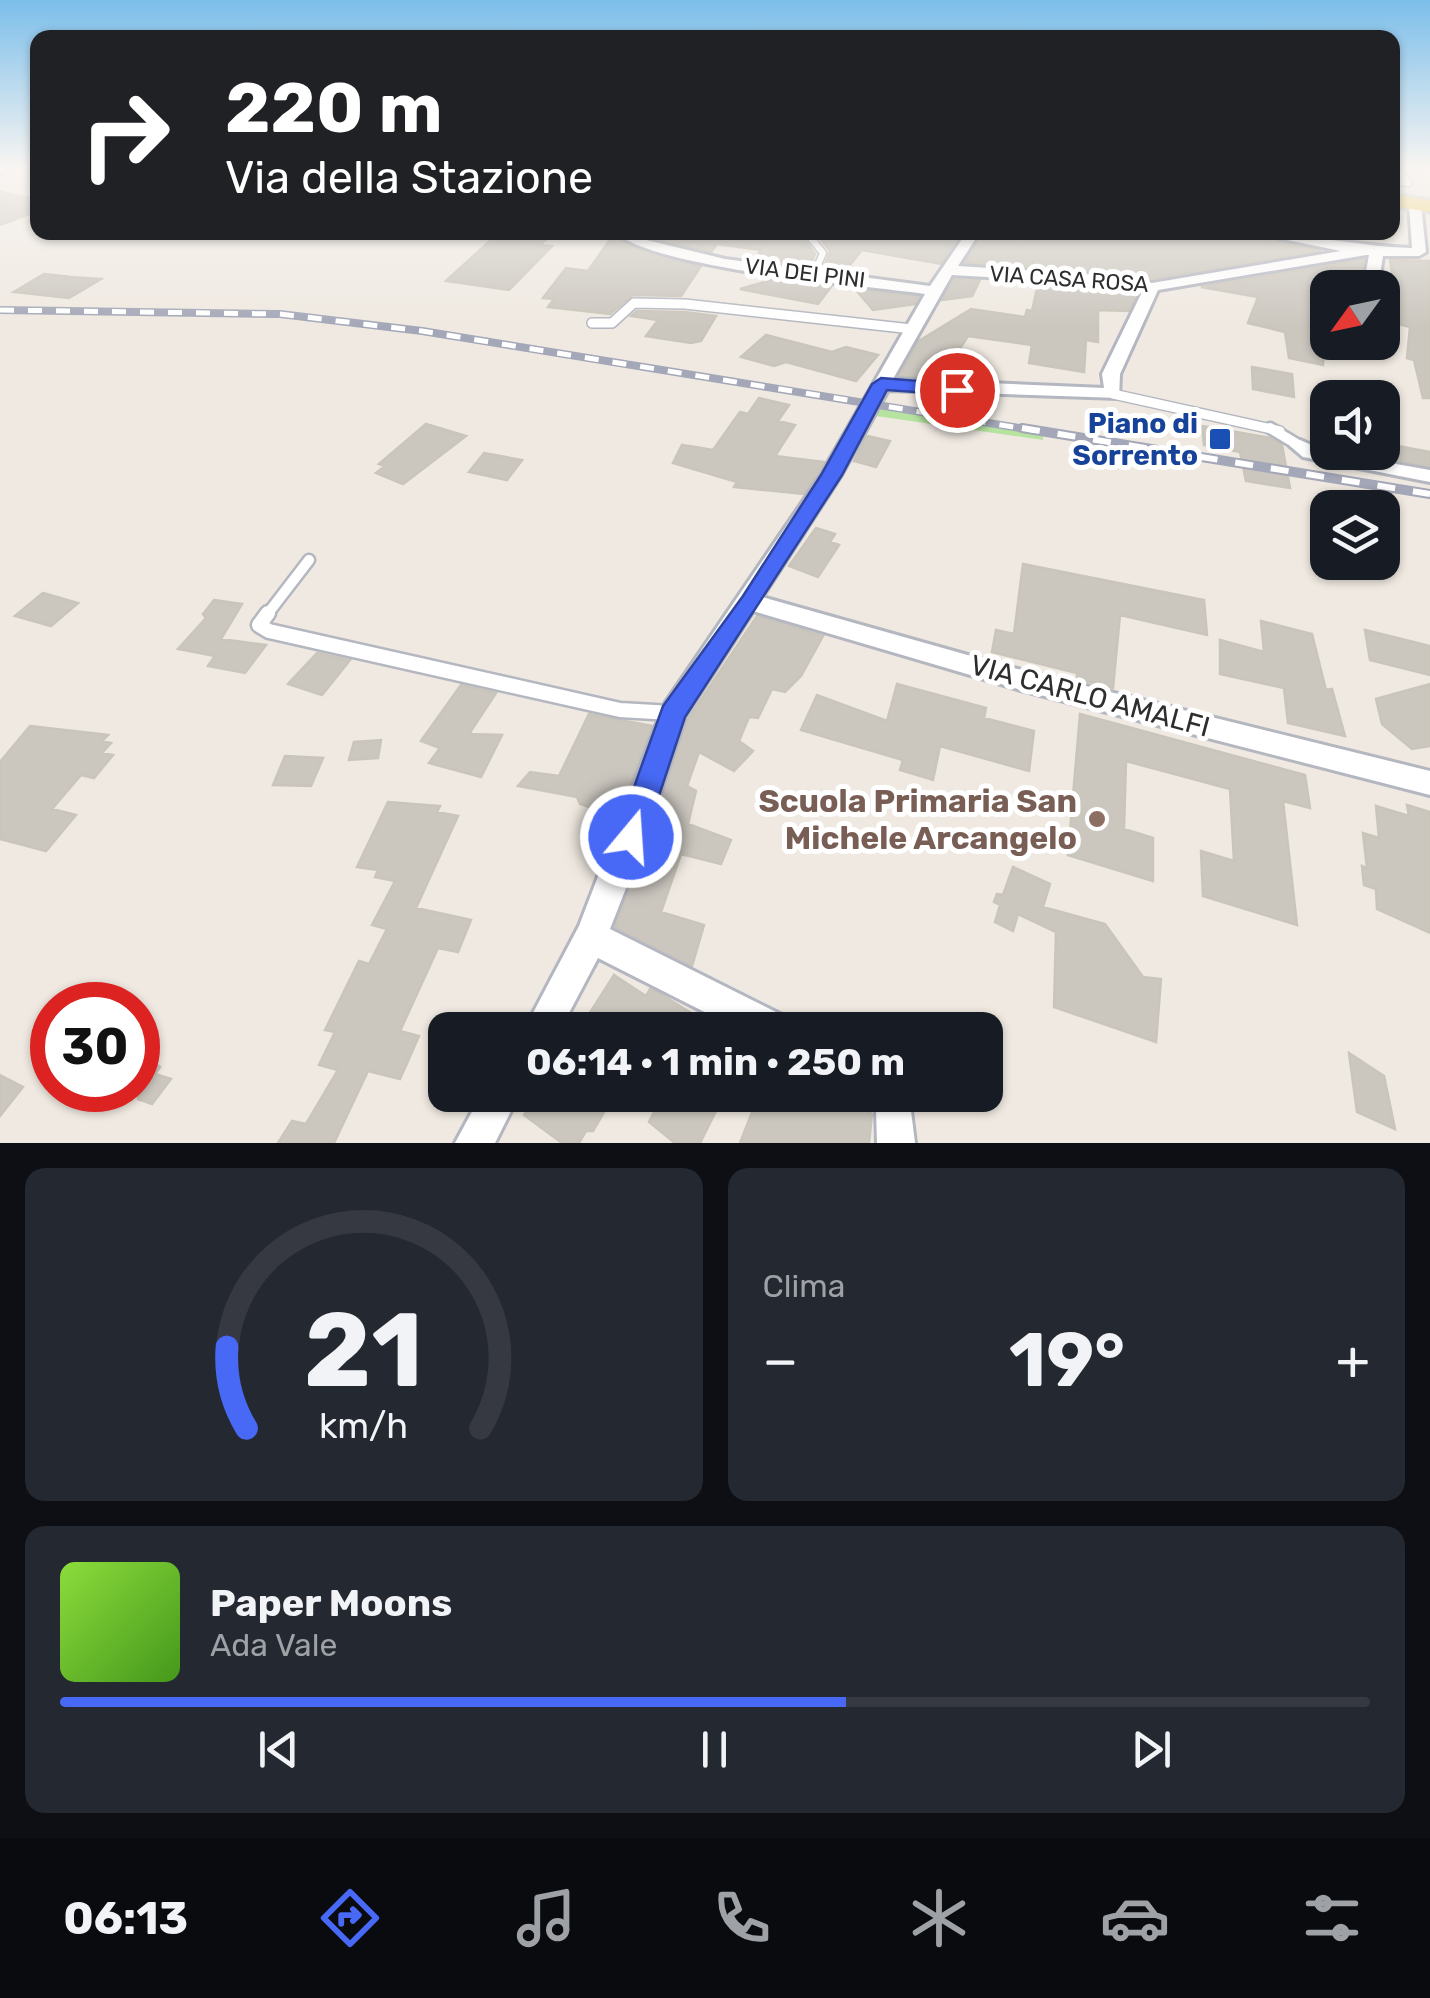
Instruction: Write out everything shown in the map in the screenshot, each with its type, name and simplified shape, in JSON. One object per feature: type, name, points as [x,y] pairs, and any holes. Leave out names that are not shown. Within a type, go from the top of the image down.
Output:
[{"type":"street","points":[[1320,240],[1371,250],[1424,254],[1416,229],[1418,220]]},
{"type":"street","points":[[1400,227],[1416,229]]},
{"type":"street","name":"VIA DEI PINI","points":[[634,240],[725,263],[934,291]]},
{"type":"street","points":[[550,1012],[591,937],[631,837],[673,713],[751,602],[832,475],[934,291],[969,240]]},
{"type":"street","points":[[1370,270],[1371,250]]},
{"type":"street","name":"VIA CASA ROSA","points":[[949,270],[1114,280],[1152,287],[1371,250]]},
{"type":"street","points":[[881,384],[1113,394],[1112,374],[1152,287]]},
{"type":"street","points":[[1300,446],[1310,453],[1430,476]]},
{"type":"street","name":"VIA CARLO AMALFI","points":[[751,602],[1021,680],[1430,783]]},
{"type":"street","points":[[591,937],[740,1012]]},
{"type":"street","points":[[474,1143],[492,1112]]},
{"type":"street","points":[[894,1112],[896,1143]]},
{"type":"lane","points":[[812,240],[823,253],[814,274]]},
{"type":"lane","points":[[592,323],[612,323],[634,303],[686,304],[912,329]]},
{"type":"lane","points":[[1113,394],[1180,406],[1202,417],[1280,430],[1300,446]]},
{"type":"lane","points":[[309,560],[260,625],[269,631],[620,710],[673,713]]},
{"type":"green space","points":[[883,406],[1043,436],[1043,440],[876,416]]},
{"type":"building","points":[[491,240],[546,240],[540,245],[552,246],[509,290],[446,281]]},
{"type":"building","points":[[621,240],[701,266],[681,296],[633,295],[610,314],[548,307],[554,299],[543,298],[566,268],[588,271],[609,241]]},
{"type":"building","points":[[662,240],[805,240],[815,254],[810,266],[755,259],[761,250],[717,244],[711,252]]},
{"type":"building","points":[[821,240],[957,240],[941,264],[862,250],[845,271],[824,268],[830,251]]},
{"type":"building","points":[[978,240],[1277,240],[1321,251],[1152,279],[1114,272],[965,263]]},
{"type":"building","points":[[1364,259],[1362,270],[1310,270],[1310,360],[1323,360],[1323,365],[1289,358],[1285,332],[1248,323],[1258,297],[1201,287]]},
{"type":"building","points":[[1390,260],[1430,261],[1430,398],[1423,398],[1414,360],[1407,358],[1410,327],[1400,324],[1400,270],[1392,270]]},
{"type":"building","points":[[44,274],[101,279],[69,298],[14,292]]},
{"type":"building","points":[[775,279],[831,287],[818,304],[740,289]]},
{"type":"building","points":[[954,279],[980,280],[972,296],[942,300]]},
{"type":"building","points":[[1038,284],[1138,293],[1129,311],[1098,310],[1098,342],[1086,340],[1084,372],[1029,363],[1032,345],[968,336],[942,377],[899,376],[919,341],[971,309],[1025,317],[1027,310],[1032,311]]},
{"type":"building","points":[[856,290],[919,297],[915,304],[873,310]]},
{"type":"building","points":[[637,311],[716,316],[701,341],[691,343],[646,336],[658,320],[631,316]]},
{"type":"building","points":[[766,335],[832,352],[846,347],[878,355],[856,381],[786,362],[774,366],[741,357]]},
{"type":"building","points":[[1252,367],[1292,374],[1294,397],[1253,389]]},
{"type":"building","points":[[759,398],[789,405],[778,421],[795,425],[775,456],[824,462],[804,494],[734,487],[737,482],[673,463],[682,445],[713,450],[740,412],[748,414]]},
{"type":"building","points":[[426,424],[466,436],[403,484],[376,473],[385,466],[379,464]]},
{"type":"building","points":[[1202,426],[1270,438],[1282,445],[1290,488],[1246,481],[1240,452],[1204,445]]},
{"type":"building","points":[[867,436],[890,441],[876,467],[854,461]]},
{"type":"building","points":[[1400,446],[1430,452],[1430,466],[1400,461]]},
{"type":"building","points":[[484,453],[522,460],[507,480],[469,472]]},
{"type":"building","points":[[816,528],[835,534],[830,542],[839,545],[818,577],[789,566]]},
{"type":"building","points":[[1023,564],[1204,600],[1207,635],[1120,615],[1113,688],[1077,679],[1077,673],[992,652],[996,630],[1014,634]]},
{"type":"building","points":[[43,593],[78,603],[51,626],[15,616]]},
{"type":"building","points":[[214,600],[242,604],[221,639],[266,645],[245,673],[208,666],[215,656],[178,649],[206,618],[203,614]]},
{"type":"building","points":[[757,616],[823,636],[801,676],[785,692],[772,689],[758,718],[749,717],[739,741],[753,751],[734,771],[699,752],[687,786],[696,791],[688,824],[731,840],[721,864],[681,854],[661,912],[704,925],[692,966],[615,927],[688,719]]},
{"type":"building","points":[[1261,621],[1312,634],[1326,690],[1332,689],[1345,736],[1288,723],[1284,688],[1220,674],[1220,640],[1264,652]]},
{"type":"building","points":[[1365,630],[1430,646],[1430,675],[1370,660]]},
{"type":"building","points":[[317,653],[350,660],[322,695],[288,684]]},
{"type":"building","points":[[897,684],[986,708],[984,718],[1034,731],[1029,771],[940,746],[933,780],[900,770],[903,760],[801,730],[817,695],[887,721]]},
{"type":"building","points":[[1430,684],[1430,746],[1412,749],[1382,724],[1376,699]]},
{"type":"building","points":[[461,685],[496,693],[469,734],[502,735],[481,777],[429,763],[440,748],[421,741]]},
{"type":"building","points":[[589,714],[652,726],[617,816],[580,804],[577,797],[518,786],[530,772],[559,776]]},
{"type":"building","name":"Scuola Primaria San Michele Arcangelo","points":[[1080,714],[1305,775],[1310,808],[1283,801],[1297,925],[1203,896],[1201,851],[1234,861],[1230,789],[1126,761],[1124,829],[1153,838],[1153,881],[1068,855]]},
{"type":"building","points":[[30,726],[108,735],[102,741],[111,743],[102,753],[113,755],[94,778],[81,775],[52,809],[76,815],[46,851],[0,839],[0,762]]},
{"type":"building","points":[[381,740],[378,758],[349,760],[354,742]]},
{"type":"building","points":[[285,756],[323,758],[311,786],[273,785]]},
{"type":"building","points":[[388,802],[440,806],[437,812],[458,816],[416,908],[471,920],[458,952],[438,948],[400,1031],[419,1036],[400,1079],[368,1071],[334,1143],[278,1143],[292,1121],[306,1124],[338,1070],[319,1065],[335,1032],[325,1030],[359,961],[369,964],[387,929],[372,925],[395,881],[375,877],[378,870],[357,867]]},
{"type":"building","points":[[1407,805],[1430,812],[1430,933],[1377,909],[1376,889],[1364,885],[1362,866],[1367,868],[1363,833],[1379,838],[1376,806],[1409,816]]},
{"type":"building","points":[[1013,867],[1050,884],[1043,907],[1105,924],[1143,977],[1161,979],[1156,1042],[1054,1007],[1056,932],[1018,914],[1013,931],[995,922],[1000,905],[994,902],[997,894],[1003,895]]},
{"type":"building","points":[[614,975],[646,996],[650,989],[656,991],[689,1012],[590,1012]]},
{"type":"building","points":[[1349,1053],[1384,1076],[1395,1129],[1357,1112]]},
{"type":"building","points":[[0,1075],[23,1087],[0,1116]]},
{"type":"building","points":[[160,1076],[171,1079],[160,1093]]},
{"type":"building","points":[[604,1112],[593,1131],[586,1131],[579,1143],[562,1143],[524,1115]]},
{"type":"building","points":[[654,1112],[716,1112],[700,1143],[675,1143],[649,1122]]},
{"type":"building","points":[[752,1112],[872,1114],[869,1143],[740,1143]]},
{"type":"railway","points":[[0,310],[280,314],[422,331],[1038,431]]},
{"type":"railway","points":[[1022,428],[1430,494]]},
{"type":"place","name":"Piano di Sorrento","points":[[1220,439]]},
{"type":"place","name":"Scuola Primaria San Michele Arcangelo","points":[[1097,819]]},
{"type":"route","points":[[631,837],[673,713],[751,602],[832,475],[881,384],[957,390]]}]
